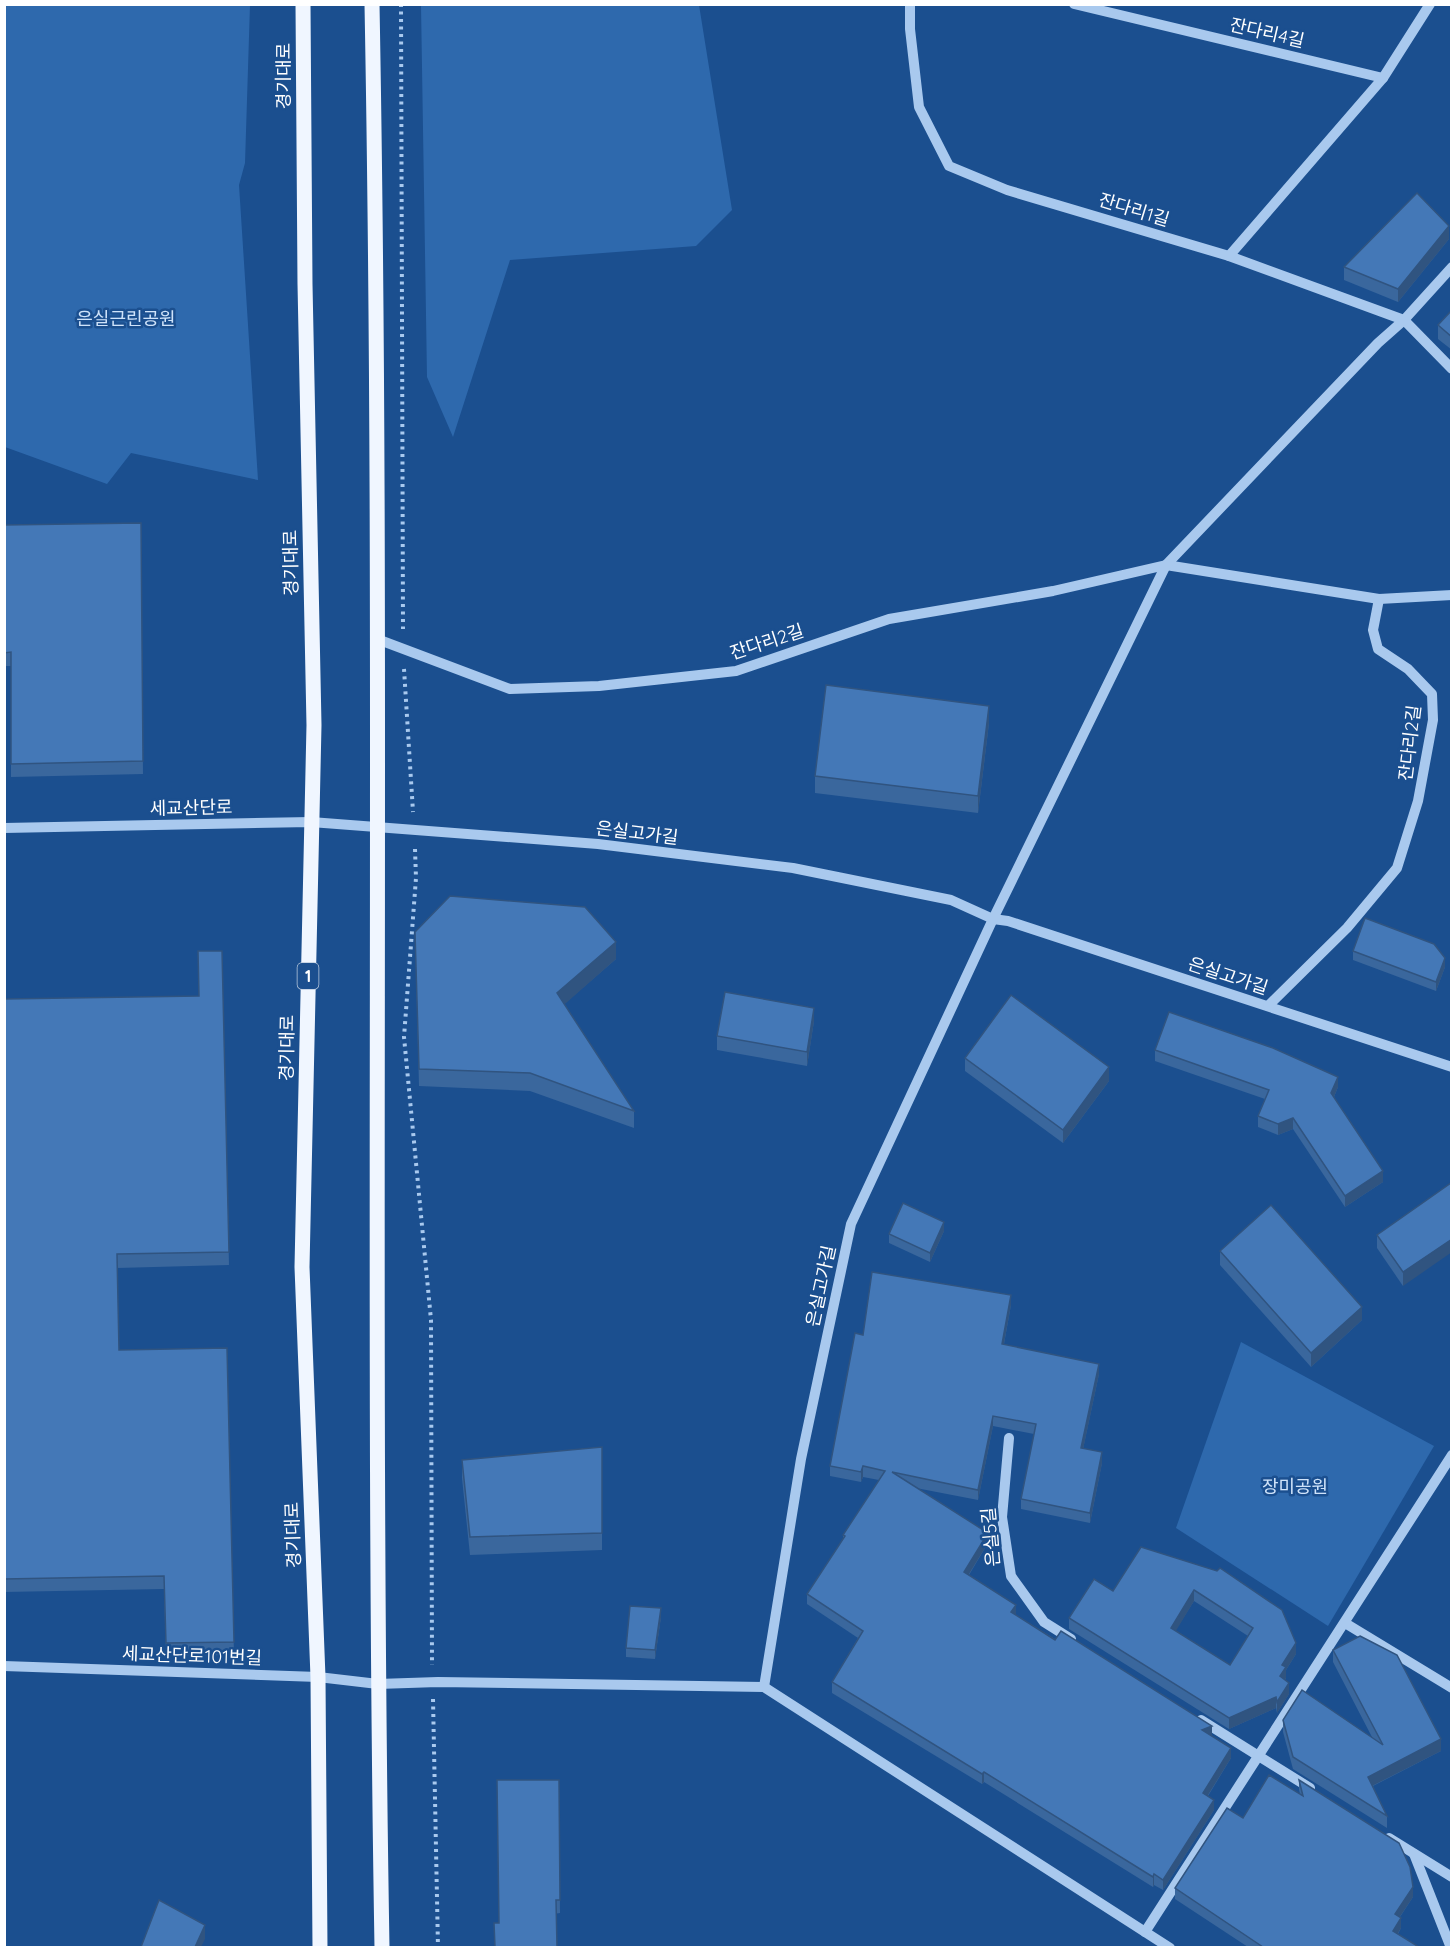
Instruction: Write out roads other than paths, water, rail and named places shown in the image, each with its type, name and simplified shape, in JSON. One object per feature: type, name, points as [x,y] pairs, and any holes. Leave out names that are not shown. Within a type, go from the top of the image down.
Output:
[{"type":"main road","name":"경기대로","points":[[303,4],[305,296],[314,725],[302,1267],[318,1677],[320,1947]]},
{"type":"main road","points":[[372,4],[379,826],[378,1684],[382,1947]]},
{"type":"street","name":"잔다리1길","points":[[910,4],[910,29],[919,107],[949,166],[1007,190],[1229,256],[1404,320],[1452,369]]},
{"type":"street","name":"잔다리4길","points":[[1074,4],[1383,78]]},
{"type":"street","points":[[1229,256],[1383,78],[1430,4]]},
{"type":"street","points":[[993,918],[1166,565],[1378,343],[1404,320],[1452,267]]},
{"type":"street","name":"잔다리2길","points":[[377,639],[510,688],[610,685],[736,671],[889,619],[1053,591],[1166,565],[1379,599],[1373,630],[1378,649],[1408,669],[1431,693],[1433,720],[1418,801],[1397,868],[1347,928],[1268,1006]]},
{"type":"street","points":[[1379,599],[1452,595]]},
{"type":"street","name":"세교산단로","points":[[4,828],[311,822],[379,826]]},
{"type":"street","name":"은실고가길","points":[[379,826],[598,844],[793,868],[951,900],[993,918],[1452,1067]]},
{"type":"street","name":"은실고가길","points":[[764,1687],[801,1459],[851,1224],[993,918]]},
{"type":"street","name":"은실5길","points":[[1009,1438],[1002,1517],[1011,1576],[1044,1622],[1083,1646]]},
{"type":"street","points":[[1145,1932],[1452,1455]]},
{"type":"street","points":[[1346,1623],[1452,1688]]},
{"type":"street","name":"세교산단로101번길","points":[[4,1666],[318,1677],[378,1684],[432,1682],[764,1687]]},
{"type":"street","points":[[764,1687],[1170,1947]]},
{"type":"street","points":[[1191,1713],[1317,1792]]},
{"type":"street","points":[[1375,1829],[1452,1877]]},
{"type":"street","points":[[1414,1853],[1451,1947]]},
{"type":"park label","name":"은실근린공원","points":[[126,319]]},
{"type":"park label","name":"장미공원","points":[[1295,1487]]}]
